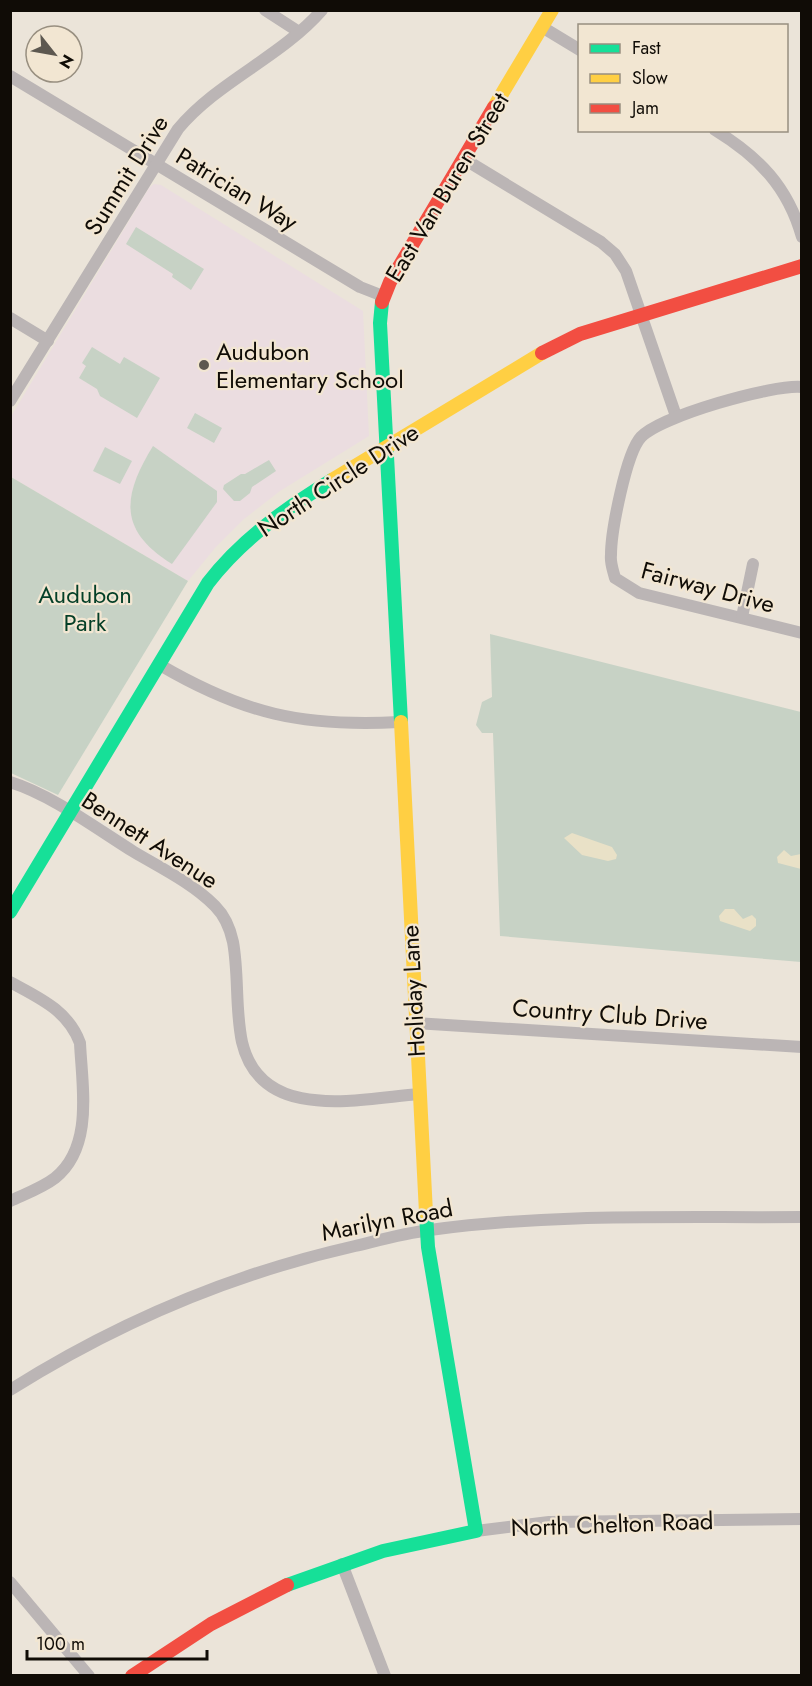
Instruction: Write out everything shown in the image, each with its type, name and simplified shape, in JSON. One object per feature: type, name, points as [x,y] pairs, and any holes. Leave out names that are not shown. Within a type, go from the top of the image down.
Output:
[{"type":"street","points":[[265,10],[299,32]]},
{"type":"street","name":"Summit Drive","points":[[10,401],[154,164],[178,129],[199,105],[271,55],[322,10]]},
{"type":"street","name":"East Van Buren Street","points":[[385,447],[380,323],[383,296],[552,10]]},
{"type":"street","points":[[542,27],[578,49]]},
{"type":"street","name":"Patrician Way","points":[[10,76],[360,287],[383,296]]},
{"type":"street","points":[[718,132],[755,158],[773,176],[786,196],[801,237]]},
{"type":"street","points":[[464,159],[601,242],[615,254],[626,271],[676,416]]},
{"type":"street","name":"North Circle Drive","points":[[10,912],[208,583],[252,534],[280,512],[553,346],[801,266]]},
{"type":"street","points":[[10,318],[48,341]]},
{"type":"street","name":"Fairway Drive","points":[[801,387],[779,386],[676,416],[650,429],[642,436],[629,459],[611,549],[615,578],[639,593],[801,633]]},
{"type":"street","name":"Holiday Lane","points":[[385,447],[427,1230],[476,1532]]},
{"type":"street","points":[[742,617],[753,564]]},
{"type":"street","points":[[603,586],[615,578]]},
{"type":"street","points":[[160,665],[211,693],[262,712],[339,724],[399,722]]},
{"type":"street","name":"Bennett Avenue","points":[[10,782],[30,789],[71,813],[188,885],[217,908],[231,931],[239,1022],[246,1055],[252,1067],[272,1088],[284,1094],[312,1101],[419,1094]]},
{"type":"street","points":[[10,982],[49,1004],[69,1022],[80,1043],[82,1086],[82,1132],[71,1161],[54,1179],[10,1201]]},
{"type":"street","name":"Country Club Drive","points":[[415,1023],[801,1047]]},
{"type":"street","name":"Marilyn Road","points":[[10,1390],[99,1338],[181,1299],[292,1261],[427,1230],[542,1220],[801,1217]]},
{"type":"street","name":"North Chelton Road","points":[[132,1676],[204,1626],[256,1598],[295,1580],[411,1543],[549,1522],[801,1520]]},
{"type":"street","points":[[342,1564],[385,1676]]},
{"type":"street","points":[[10,1582],[89,1676]]},
{"type":"shaded area","name":"Audubon Elementary School","points":[[154,184],[161,185],[363,311],[369,436],[280,491],[244,519],[215,548],[188,581],[11,477],[10,418],[149,188]]},
{"type":"green space","points":[[136,227],[204,269],[191,290],[172,277],[173,274],[126,244]]},
{"type":"green space","points":[[92,347],[120,364],[124,357],[160,378],[137,418],[100,396],[97,389],[79,378],[86,366],[82,363]]},
{"type":"green space","points":[[195,413],[222,428],[214,443],[187,428]]},
{"type":"green space","points":[[153,446],[217,491],[217,502],[172,564],[154,551],[142,538],[134,525],[131,511],[131,496],[136,480]]},
{"type":"green space","points":[[105,447],[132,461],[120,484],[93,471]]},
{"type":"green space","points":[[269,460],[276,471],[252,487],[250,493],[240,501],[234,501],[223,489],[224,485],[241,474]]},
{"type":"green space","name":"Audubon Park","points":[[11,477],[188,581],[58,795],[11,773]]},
{"type":"green space","points":[[490,634],[801,712],[801,962],[500,936],[493,733],[482,733],[476,725],[482,702],[492,697]]},
{"type":"sand","points":[[572,833],[612,847],[617,855],[616,859],[608,861],[582,855],[564,838]]},
{"type":"sand","points":[[784,850],[791,856],[801,854],[801,869],[778,863],[777,857]]},
{"type":"sand","points":[[725,909],[734,909],[743,919],[752,915],[756,919],[756,926],[750,931],[720,921],[719,916]]},
{"type":"traffic: fast","points":[[382,302],[380,323],[401,722]]},
{"type":"traffic: fast","points":[[10,912],[208,583],[235,552],[265,526],[332,480]]},
{"type":"traffic: fast","points":[[287,1585],[383,1551],[476,1531],[428,1247],[426,1213]]},
{"type":"traffic: slow","points":[[494,107],[552,10]]},
{"type":"traffic: slow","points":[[332,480],[542,353]]},
{"type":"traffic: slow","points":[[401,722],[426,1213]]},
{"type":"traffic: jam","points":[[382,302],[390,282],[494,107]]},
{"type":"traffic: jam","points":[[542,353],[580,334],[802,266]]},
{"type":"traffic: jam","points":[[132,1676],[211,1624],[287,1585]]},
{"type":"place","name":"Audubon Elementary School","points":[[204,365]]}]
